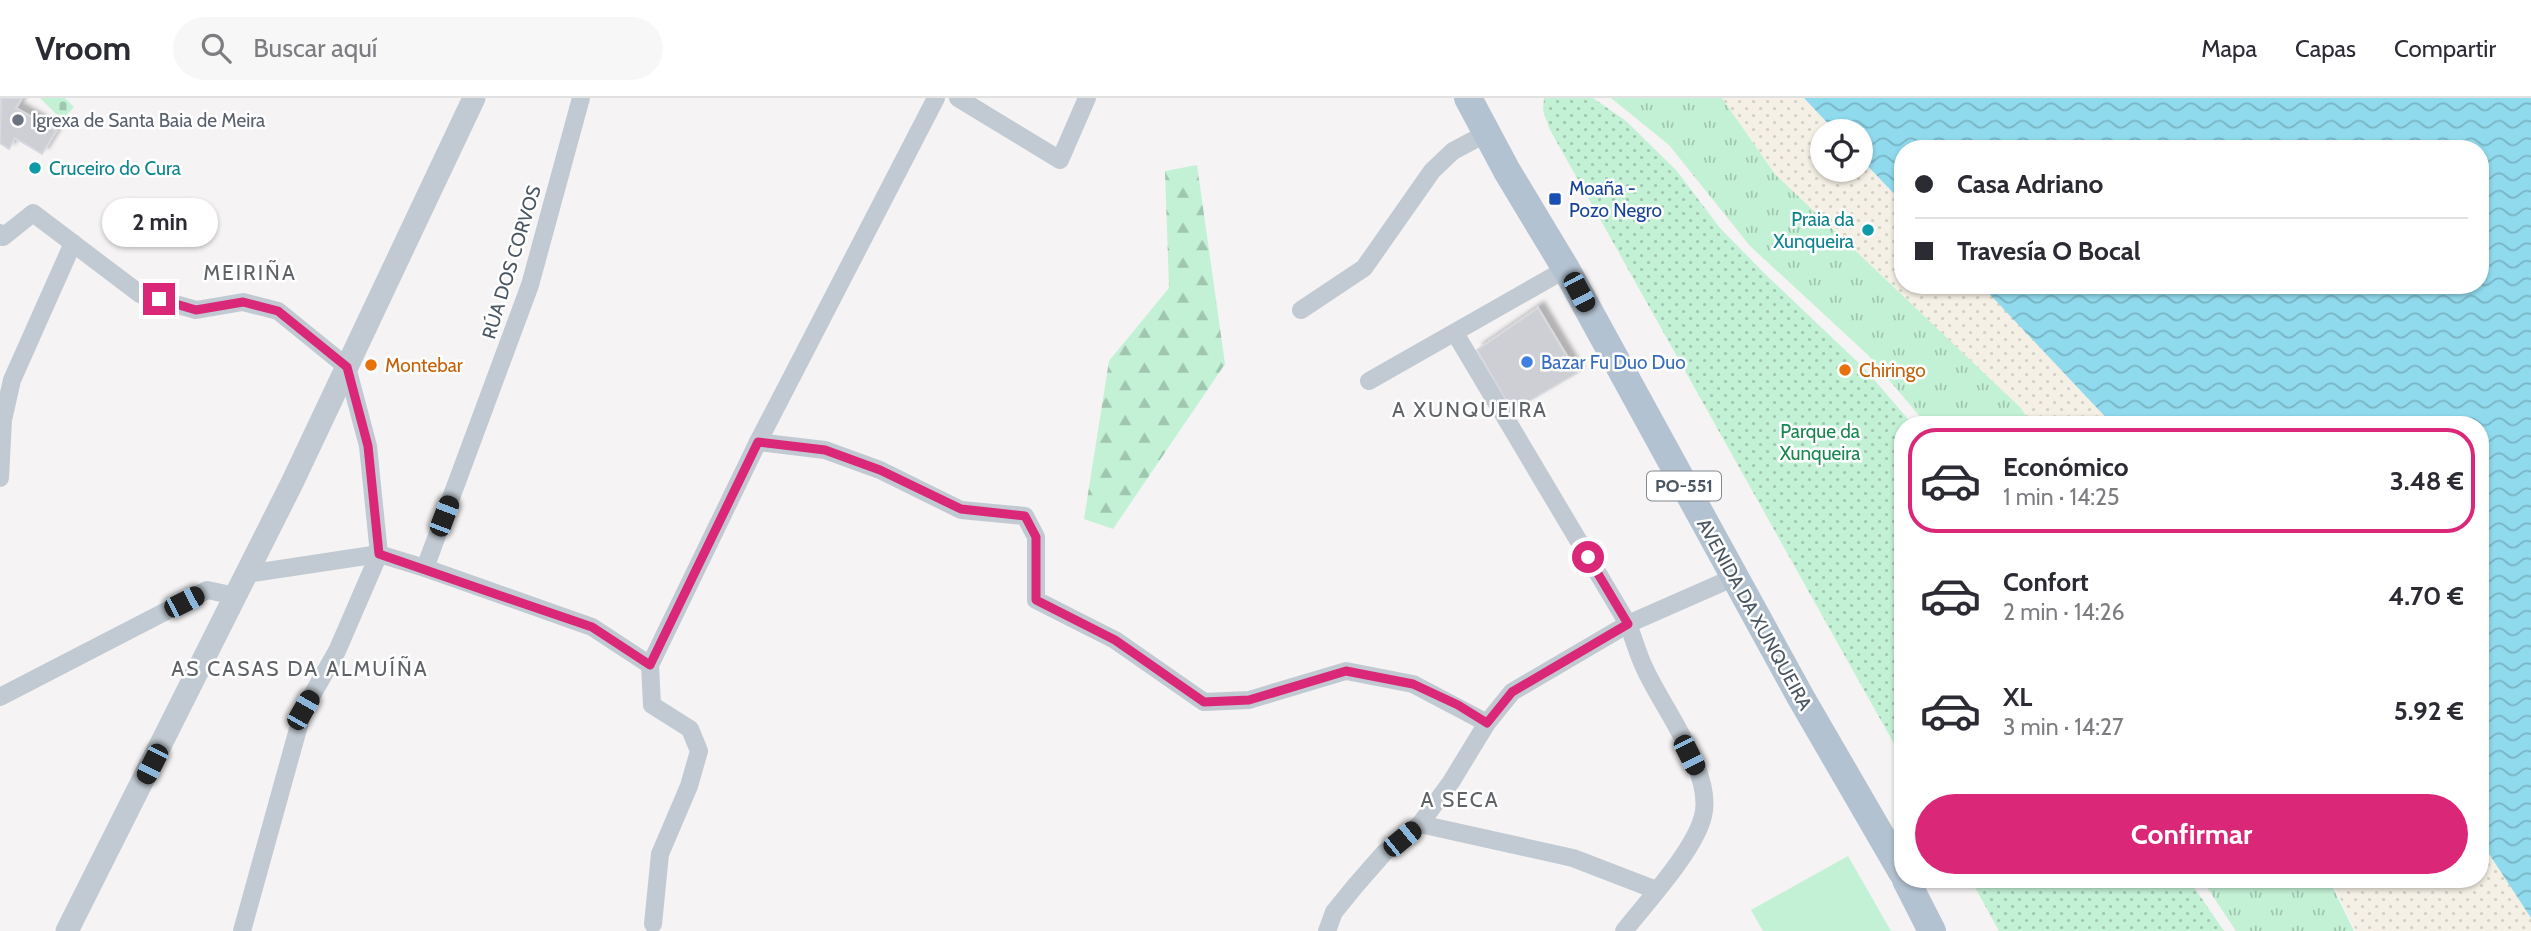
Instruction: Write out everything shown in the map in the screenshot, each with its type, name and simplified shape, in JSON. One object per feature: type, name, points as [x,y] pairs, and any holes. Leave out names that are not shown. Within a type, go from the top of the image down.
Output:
[{"type":"main road","name":"AVENIDA DA XUNQUEIRA","points":[[1468,98],[1894,858]]},
{"type":"main road","points":[[1910,888],[1932,931]]},
{"type":"street","points":[[67,931],[247,575],[474,98]]},
{"type":"street","name":"RÚA DOS CORVOS","points":[[425,568],[530,285],[582,98]]},
{"type":"street","points":[[653,924],[660,854],[689,786],[699,751],[690,729],[652,705],[650,665],[758,442],[936,98]]},
{"type":"street","points":[[958,98],[1060,160],[1087,98]]},
{"type":"street","points":[[1301,310],[1364,268],[1432,171],[1453,151],[1487,133]]},
{"type":"street","points":[[1,236],[33,213],[140,294],[196,310],[243,302],[278,311],[347,367],[368,446],[379,554],[337,650],[303,710],[242,931]]},
{"type":"street","points":[[0,478],[3,420],[12,380],[73,243]]},
{"type":"street","points":[[1369,382],[1566,269]]},
{"type":"street","points":[[1455,332],[1628,624],[1645,669],[1701,777],[1706,796],[1703,818],[1694,838],[1624,931]]},
{"type":"street","points":[[758,442],[825,450],[880,470],[961,509],[1025,516],[1036,537],[1036,600],[1115,640],[1204,702],[1249,700],[1346,671],[1413,684],[1458,705],[1487,723]]},
{"type":"street","points":[[247,575],[379,554],[592,627],[650,665]]},
{"type":"street","points":[[1327,931],[1334,912],[1356,885],[1384,853],[1420,824],[1451,782],[1487,723],[1512,692],[1628,624],[1735,577]]},
{"type":"street","points":[[0,697],[207,590],[236,596]]},
{"type":"street","points":[[1420,824],[1573,859],[1656,890]]},
{"type":"green space","points":[[40,98],[65,98],[74,107],[62,120]]},
{"type":"green space","name":"Parque da Xunqueira","points":[[1544,98],[1593,98],[1626,121],[1676,170],[1720,228],[1865,369],[1905,416],[1894,416],[1894,744],[1549,128],[1543,110]]},
{"type":"green space","points":[[1611,98],[1722,98],[1775,174],[1894,287],[1894,294],[1901,294],[2021,408],[2026,416],[1919,416],[1868,355],[1750,246],[1669,145]]},
{"type":"green space","points":[[1197,165],[1225,364],[1113,529],[1084,519],[1109,361],[1169,288],[1165,171]]},
{"type":"green space","points":[[1848,856],[1891,931],[1763,931],[1751,910]]},
{"type":"green space","points":[[1975,888],[2194,888],[2224,931],[1999,931]]},
{"type":"green space","points":[[2207,888],[2333,888],[2354,931],[2236,931]]},
{"type":"sand","name":"Praia da Xunqueira","points":[[1722,98],[1882,98],[1898,140],[1894,140],[1894,287],[1775,174]]},
{"type":"sand","name":"Praia da Xunqueira","points":[[1901,294],[2069,294],[2184,416],[2026,416],[2021,408]]},
{"type":"sand","points":[[2489,759],[2531,799],[2531,931],[2356,931],[2335,888],[2489,888]]},
{"type":"water","points":[[1804,98],[2531,98],[2531,918],[2489,854],[2489,416],[2105,416],[1989,294],[2489,294],[2489,140],[1894,140],[1894,194],[1873,172],[1873,119],[1824,119]]},
{"type":"building","name":"Igrexa de Santa Baia de Meira","points":[[1,98],[22,98],[16,108],[56,131],[42,154],[15,138],[9,149],[0,143]]},
{"type":"building","name":"Bazar Fu Duo Duo","points":[[1538,308],[1577,373],[1512,411],[1477,350]]},
{"type":"place","name":"Igrexa de Santa Baia de Meira","points":[[18,120]]},
{"type":"place","name":"Cruceiro do Cura","points":[[35,168]]},
{"type":"place","name":"Moaña - Pozo Negro","points":[[1555,199]]},
{"type":"place","name":"Praia da Xunqueira","points":[[1868,230]]},
{"type":"place","name":"Bazar Fu Duo Duo","points":[[1527,362]]},
{"type":"place","name":"Montebar","points":[[371,365]]},
{"type":"place","name":"Chiringo","points":[[1845,370]]},
{"type":"district","name":"MEIRIÑA","points":[[250,273]]},
{"type":"district","name":"A XUNQUEIRA","points":[[1470,410]]},
{"type":"district","name":"AS CASAS DA ALMUÍÑA","points":[[300,669]]},
{"type":"district","name":"A SECA","points":[[1460,800]]},
{"type":"route","points":[[159,299],[196,310],[243,302],[278,311],[347,367],[368,446],[379,554],[592,627],[650,665],[758,442],[825,450],[880,470],[961,509],[1025,516],[1036,537],[1036,600],[1115,640],[1204,702],[1249,700],[1346,671],[1384,676],[1413,684],[1458,705],[1487,723],[1512,692],[1628,624],[1588,557]]}]
